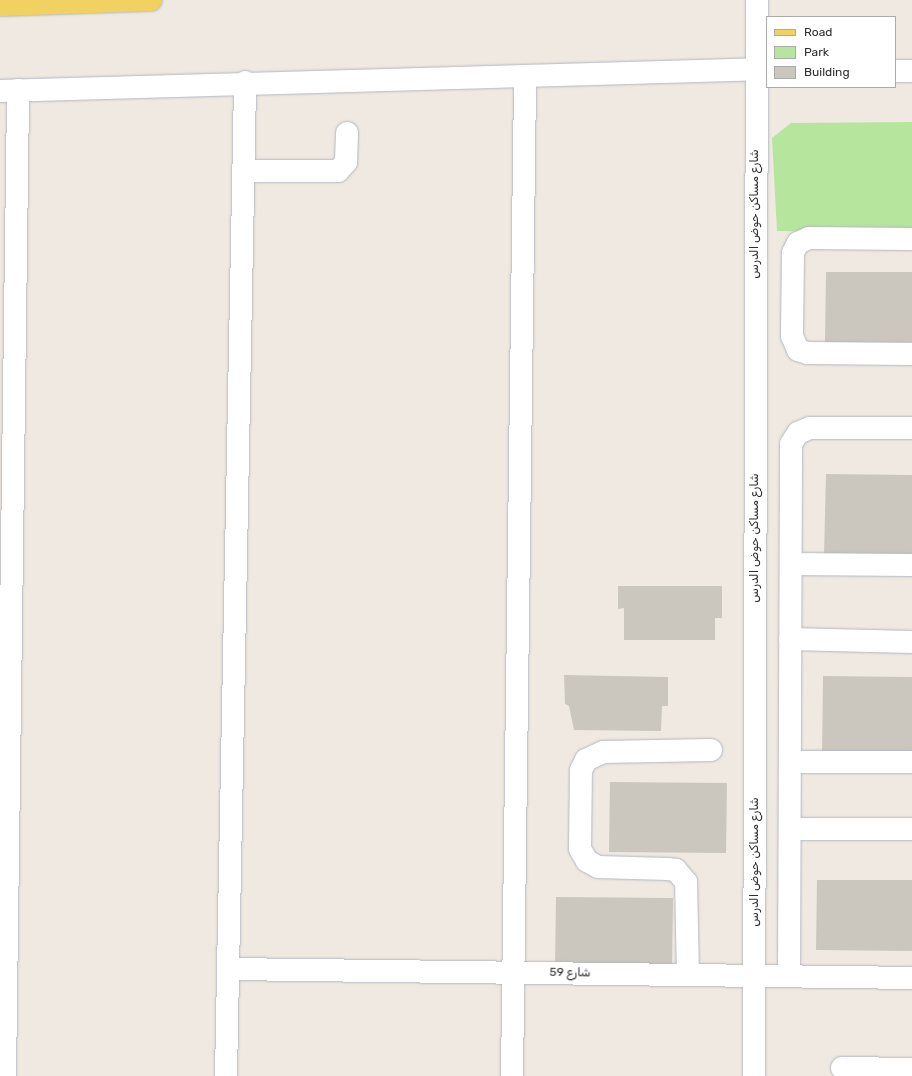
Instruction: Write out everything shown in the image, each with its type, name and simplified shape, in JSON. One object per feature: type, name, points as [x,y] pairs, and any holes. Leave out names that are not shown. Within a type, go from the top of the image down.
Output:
[{"type":"main road","points":[[0,5],[151,0]]},
{"type":"street","name":"شارع مساكن حوض الدرس","points":[[754,1076],[761,69],[757,0]]},
{"type":"street","points":[[5,1076],[4,862],[9,90],[245,82],[761,69]]},
{"type":"street","points":[[896,70],[912,71]]},
{"type":"street","points":[[512,1076],[525,76]]},
{"type":"street","points":[[226,1076],[245,82]]},
{"type":"street","points":[[243,171],[338,171],[346,162],[347,133]]},
{"type":"street","points":[[912,239],[809,238],[798,243],[793,253],[792,336],[798,350],[808,353],[912,354]]},
{"type":"street","points":[[790,976],[790,640],[794,438],[810,428],[912,428]]},
{"type":"street","points":[[791,564],[912,565]]},
{"type":"street","points":[[790,640],[912,642]]},
{"type":"street","points":[[688,975],[686,882],[676,870],[598,867],[587,861],[580,849],[581,770],[586,760],[603,752],[711,750]]},
{"type":"street","points":[[790,762],[912,762]]},
{"type":"street","points":[[790,829],[912,830]]},
{"type":"street","name":"شارع 59","points":[[228,969],[912,978]]},
{"type":"street","points":[[842,1068],[912,1069]]},
{"type":"green space","points":[[912,122],[912,233],[777,231],[772,138],[791,123]]},
{"type":"building","points":[[826,272],[912,272],[912,342],[825,342]]},
{"type":"building","points":[[826,474],[912,475],[912,556],[824,555]]},
{"type":"building","points":[[618,586],[722,586],[722,618],[715,618],[715,640],[624,640],[624,608],[618,609]]},
{"type":"building","points":[[564,675],[668,677],[668,706],[662,706],[661,731],[574,730],[569,706],[565,704]]},
{"type":"building","points":[[823,676],[912,677],[912,755],[822,754]]},
{"type":"building","points":[[610,782],[727,783],[726,853],[609,852]]},
{"type":"building","points":[[817,880],[912,880],[912,951],[816,950]]},
{"type":"building","points":[[556,897],[673,898],[672,968],[555,967]]}]
